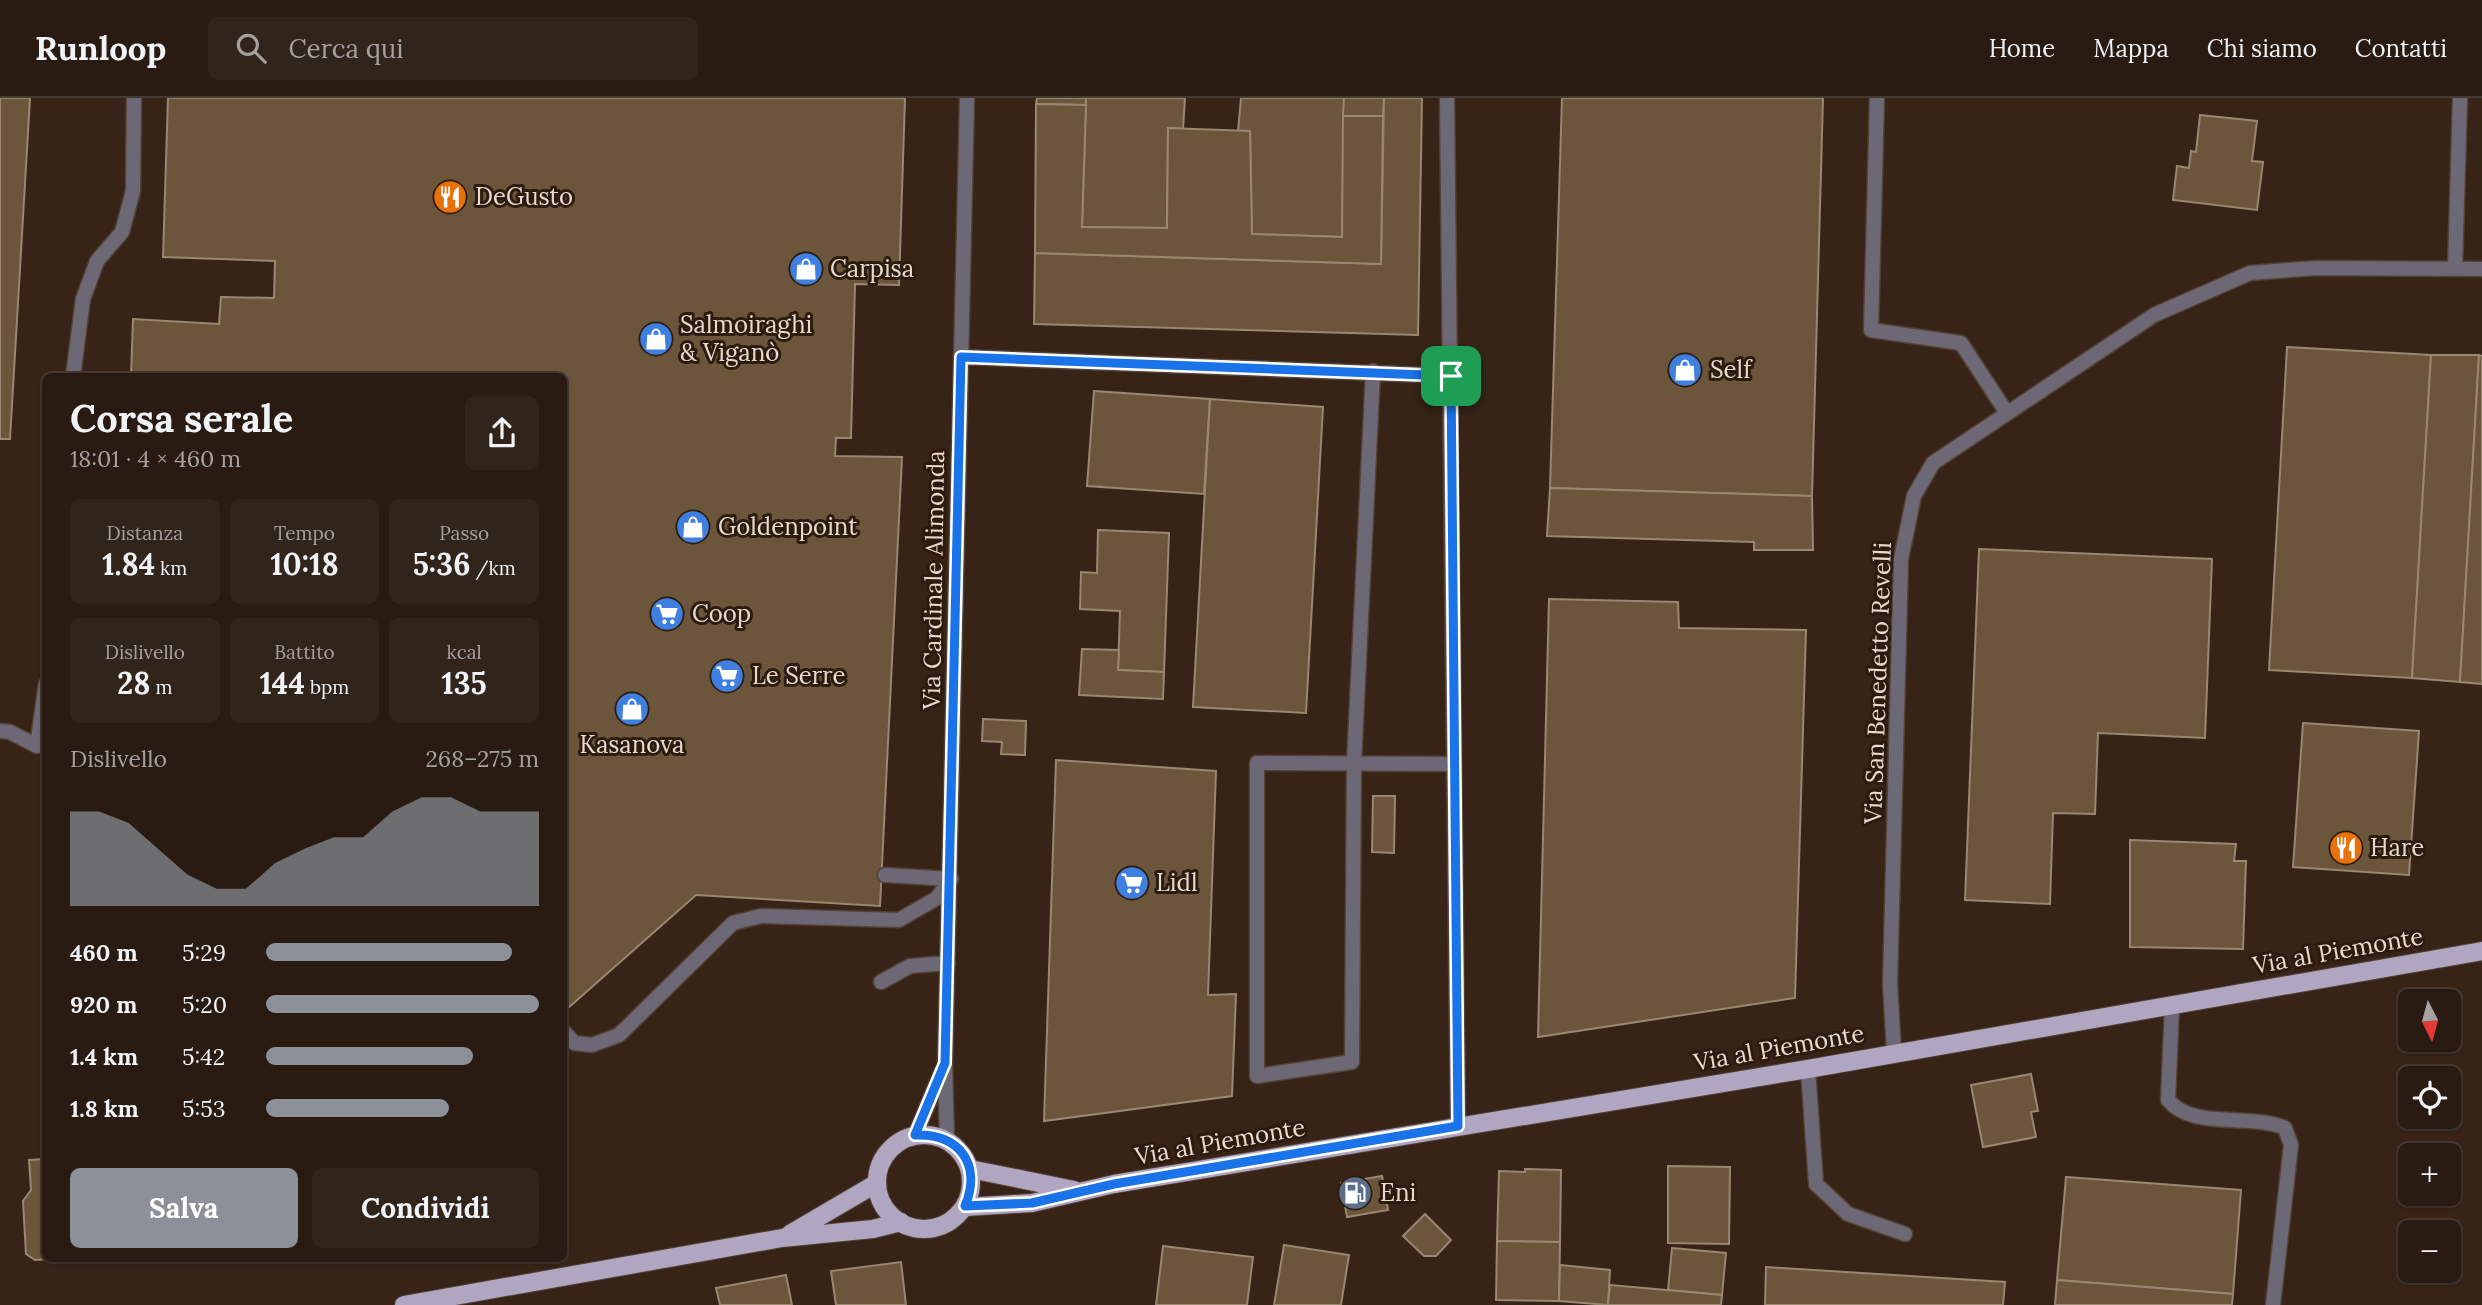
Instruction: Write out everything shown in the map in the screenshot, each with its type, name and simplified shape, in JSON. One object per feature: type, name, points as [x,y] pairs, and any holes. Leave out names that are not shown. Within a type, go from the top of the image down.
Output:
[{"type":"main road","name":"Via al Piemonte","points":[[965,1206],[1032,1203],[1458,1126],[1808,1069],[2482,951]]},
{"type":"main road","points":[[915,1135],[933,1135],[947,1140],[960,1150],[970,1169],[972,1185],[965,1206],[956,1217],[938,1227],[918,1228],[901,1222],[886,1208],[877,1183],[881,1163],[896,1144],[915,1135]]},
{"type":"main road","name":"Via al Piemonte","points":[[970,1169],[1085,1192]]},
{"type":"main road","points":[[782,1238],[877,1183]]},
{"type":"main road","points":[[404,1305],[782,1238],[873,1229],[901,1222]]},
{"type":"street","points":[[73,373],[83,299],[97,261],[122,232],[133,191],[134,98]]},
{"type":"street","name":"Via Cardinale Alimonda","points":[[947,1140],[945,1063],[967,98]]},
{"type":"street","points":[[1447,98],[1458,1126]]},
{"type":"street","points":[[1877,98],[1871,330],[1961,343],[2007,413]]},
{"type":"street","points":[[2455,268],[2460,98]]},
{"type":"street","name":"Via San Benedetto Revelli","points":[[1894,1052],[1890,984],[1902,559],[1913,496],[1933,463],[2154,315],[2250,273],[2316,268],[2482,269]]},
{"type":"street","points":[[961,357],[1451,376]]},
{"type":"street","points":[[1373,372],[1354,763],[1352,1062],[1257,1076],[1257,763],[1354,763],[1453,764]]},
{"type":"street","points":[[0,731],[10,732],[37,746],[42,712]]},
{"type":"street","points":[[885,875],[951,879]]},
{"type":"street","points":[[567,1035],[574,1043],[592,1045],[618,1035],[733,923],[761,916],[898,919],[937,898],[951,879]]},
{"type":"street","points":[[881,982],[910,966],[948,963]]},
{"type":"street","points":[[2172,1006],[2168,1100],[2176,1110],[2189,1116],[2270,1122],[2285,1128],[2291,1145],[2273,1305]]},
{"type":"street","points":[[915,1135],[945,1063]]},
{"type":"street","points":[[1808,1069],[1816,1184],[1848,1214],[1905,1234]]},
{"type":"building","points":[[0,98],[30,98],[10,439],[0,439]]},
{"type":"building","name":"Le Serre","points":[[168,98],[905,98],[899,285],[855,284],[851,438],[836,438],[835,456],[902,457],[880,906],[696,895],[567,1009],[567,373],[131,373],[133,319],[219,324],[221,297],[274,298],[275,261],[163,257]]},
{"type":"building","points":[[1037,98],[1086,98],[1086,105],[1036,104]]},
{"type":"building","points":[[1086,98],[1185,98],[1183,129],[1168,128],[1167,228],[1082,227]]},
{"type":"building","points":[[1241,98],[1344,98],[1342,237],[1252,234],[1250,131],[1238,132]]},
{"type":"building","points":[[1344,98],[1384,98],[1383,116],[1343,116]]},
{"type":"building","points":[[1384,98],[1422,98],[1418,335],[1034,324],[1035,253],[1381,264]]},
{"type":"building","name":"Self","points":[[1562,98],[1823,98],[1812,496],[1550,488]]},
{"type":"building","points":[[1036,104],[1086,105],[1082,227],[1167,228],[1168,128],[1250,131],[1252,234],[1342,237],[1343,116],[1383,116],[1381,264],[1035,253]]},
{"type":"building","points":[[2200,115],[2257,121],[2252,161],[2263,162],[2257,210],[2173,200],[2177,166],[2189,168],[2191,151],[2196,152]]},
{"type":"building","points":[[2287,347],[2431,355],[2412,678],[2269,670]]},
{"type":"building","points":[[2431,355],[2479,355],[2460,682],[2412,678]]},
{"type":"building","points":[[2479,355],[2482,356],[2482,684],[2460,682]]},
{"type":"building","points":[[1094,391],[1210,399],[1204,494],[1087,486]]},
{"type":"building","points":[[1210,399],[1323,407],[1306,713],[1193,707]]},
{"type":"building","points":[[1550,488],[1812,496],[1813,550],[1754,550],[1754,542],[1547,536]]},
{"type":"building","points":[[1098,530],[1169,533],[1164,672],[1118,670],[1120,611],[1080,609],[1081,572],[1097,573]]},
{"type":"building","points":[[1979,549],[2212,559],[2205,738],[2098,733],[2095,814],[2053,813],[2050,904],[1965,900]]},
{"type":"building","points":[[1549,599],[1678,602],[1679,628],[1806,630],[1795,998],[1538,1037]]},
{"type":"building","points":[[1082,649],[1119,650],[1118,670],[1164,672],[1163,699],[1079,695]]},
{"type":"building","points":[[983,719],[1026,721],[1025,755],[1001,754],[1002,742],[982,741]]},
{"type":"building","points":[[2303,723],[2419,731],[2409,875],[2293,867]]},
{"type":"building","name":"Lidl","points":[[1056,760],[1216,771],[1208,995],[1236,994],[1232,1096],[1044,1121]]},
{"type":"building","points":[[1373,796],[1395,796],[1394,853],[1372,852]]},
{"type":"building","points":[[2130,840],[2236,844],[2234,861],[2246,861],[2243,949],[2130,947]]},
{"type":"building","points":[[2031,1074],[2038,1111],[2031,1112],[2036,1137],[1983,1147],[1971,1085]]},
{"type":"building","points":[[42,1159],[42,1260],[35,1260],[26,1254],[23,1201],[31,1190],[29,1160]]},
{"type":"building","points":[[1668,1166],[1730,1167],[1729,1244],[1668,1243]]},
{"type":"building","points":[[1525,1169],[1561,1170],[1560,1242],[1497,1241],[1499,1171],[1525,1172]]},
{"type":"building","points":[[1382,1176],[1388,1210],[1347,1217],[1341,1183]]},
{"type":"building","points":[[2066,1177],[2241,1190],[2233,1294],[2057,1280]]},
{"type":"building","points":[[1425,1214],[1451,1240],[1436,1256],[1424,1256],[1403,1236]]},
{"type":"building","points":[[1497,1241],[1560,1242],[1559,1301],[1496,1300]]},
{"type":"building","points":[[1284,1245],[1349,1255],[1341,1305],[1274,1305]]},
{"type":"building","points":[[1163,1246],[1253,1257],[1247,1305],[1156,1305]]},
{"type":"building","points":[[1672,1248],[1726,1253],[1722,1295],[1668,1290]]},
{"type":"building","points":[[901,1262],[906,1305],[836,1305],[831,1271]]},
{"type":"building","points":[[1560,1265],[1610,1270],[1608,1305],[1559,1301]]},
{"type":"building","points":[[1766,1267],[2005,1282],[2003,1305],[1765,1305]]},
{"type":"building","points":[[786,1275],[792,1305],[720,1305],[716,1288]]},
{"type":"building","points":[[2057,1280],[2233,1294],[2232,1305],[2055,1305]]},
{"type":"building","points":[[1610,1285],[1722,1295],[1721,1305],[1608,1305]]},
{"type":"place","name":"DeGusto","points":[[450,197]]},
{"type":"place","name":"Carpisa","points":[[806,269]]},
{"type":"place","name":"Salmoiraghi & Viganò","points":[[656,339]]},
{"type":"place","name":"Self","points":[[1685,370]]},
{"type":"place","name":"Goldenpoint","points":[[693,527]]},
{"type":"place","name":"Coop","points":[[667,614]]},
{"type":"place","name":"Le Serre","points":[[727,676]]},
{"type":"place","name":"Kasanova","points":[[632,709]]},
{"type":"place","name":"Hare","points":[[2346,848]]},
{"type":"place","name":"Lidl","points":[[1132,883]]},
{"type":"place","name":"Eni","points":[[1355,1193]]},
{"type":"route","points":[[961,357],[1451,376],[1458,1126],[1114,1184],[1032,1203],[965,1206],[972,1185],[967,1160],[960,1150],[947,1140],[933,1135],[915,1135],[930,1105],[945,1063],[961,357]]}]
